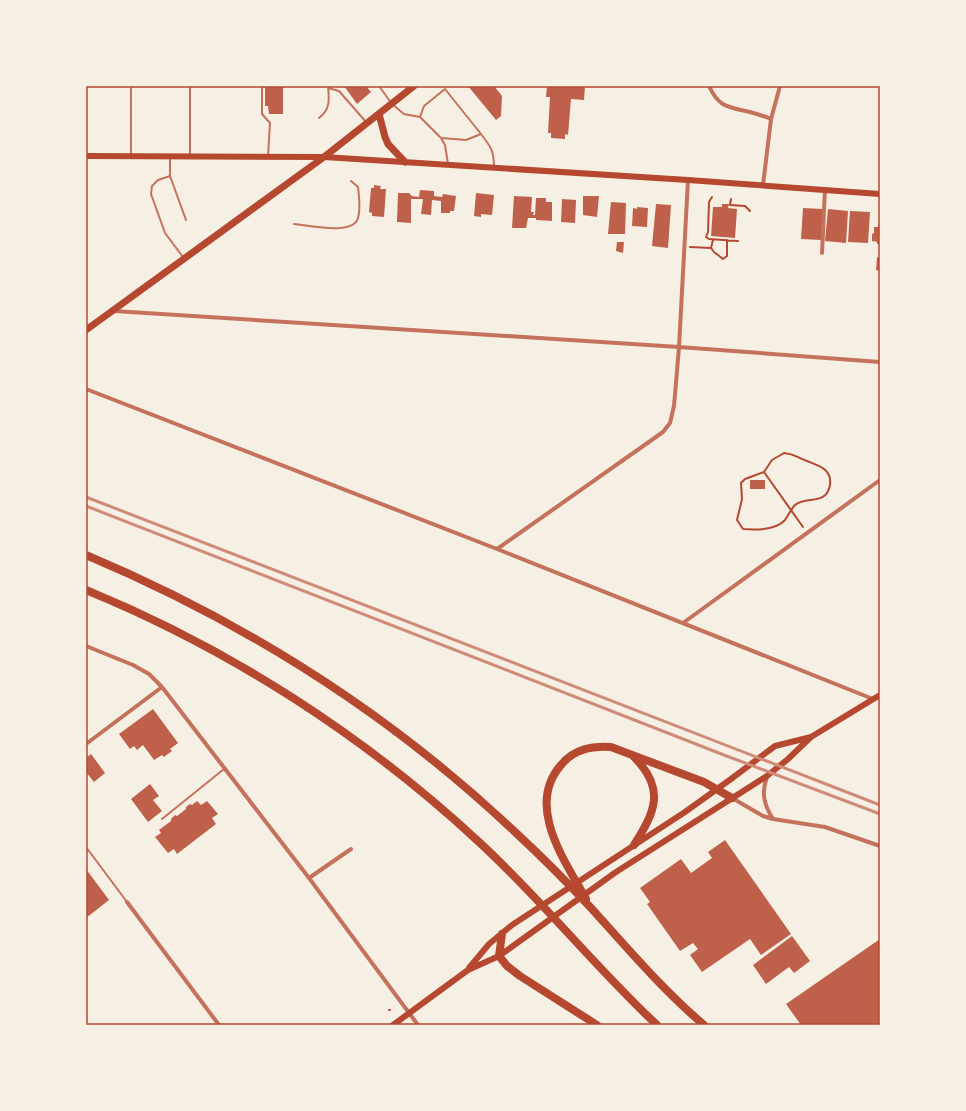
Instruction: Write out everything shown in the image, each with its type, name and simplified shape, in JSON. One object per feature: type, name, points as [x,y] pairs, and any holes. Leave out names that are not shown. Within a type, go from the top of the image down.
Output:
[{"type":"highway","points":[[86,555],[139,578],[197,606],[252,636],[336,688],[428,755],[471,792],[554,869],[654,977],[704,1025]]},
{"type":"highway","points":[[86,590],[203,645],[253,674],[300,702],[393,769],[479,842],[516,878],[610,978],[657,1025]]},
{"type":"highway","points":[[592,910],[557,846],[550,827],[546,807],[548,790],[555,772],[566,759],[580,750],[597,746],[611,747],[704,782],[732,798]]},
{"type":"highway","points":[[630,754],[643,766],[650,780],[654,795],[652,811],[648,824],[634,845]]},
{"type":"highway","points":[[502,934],[499,956],[507,966],[520,976],[597,1025]]},
{"type":"main road","points":[[86,330],[324,157],[414,86]]},
{"type":"main road","points":[[379,114],[388,144],[405,162]]},
{"type":"main road","points":[[86,156],[324,157],[688,180],[880,194]]},
{"type":"main road","points":[[393,1025],[468,970],[499,956],[616,872],[766,776],[788,759],[811,737],[880,695]]},
{"type":"main road","points":[[468,970],[489,944],[512,926],[717,789],[775,746],[811,737]]},
{"type":"street","points":[[709,86],[714,95],[725,106],[731,109],[750,112],[771,119]]},
{"type":"street","points":[[763,185],[771,119],[780,86]]},
{"type":"street","points":[[497,549],[663,432],[670,423],[674,406],[679,347],[688,180]]},
{"type":"street","points":[[822,253],[825,190]]},
{"type":"street","points":[[114,311],[679,347],[880,362]]},
{"type":"street","points":[[86,389],[497,549],[873,700]]},
{"type":"street","points":[[683,623],[880,480]]},
{"type":"street","points":[[86,646],[133,665],[149,674],[162,687],[309,878],[418,1025]]},
{"type":"street","points":[[86,744],[162,687]]},
{"type":"street","points":[[766,776],[764,800],[766,809],[773,819]]},
{"type":"street","points":[[732,798],[763,816],[773,819],[825,827],[880,846]]},
{"type":"street","points":[[309,878],[351,849]]},
{"type":"street","points":[[127,902],[219,1025]]},
{"type":"lane","points":[[130,86],[131,156]]},
{"type":"lane","points":[[190,86],[190,156]]},
{"type":"lane","points":[[262,86],[262,114],[270,123],[268,157]]},
{"type":"lane","points":[[379,86],[392,104],[404,114],[420,117],[441,138],[445,145],[448,165]]},
{"type":"lane","points":[[320,118],[329,106],[328,87],[339,91],[367,123]]},
{"type":"lane","points":[[420,117],[424,106],[444,87],[490,146],[494,155],[494,168]]},
{"type":"lane","points":[[441,138],[466,140],[481,134]]},
{"type":"lane","points":[[170,157],[170,176],[186,220]]},
{"type":"lane","points":[[170,176],[158,180],[152,186],[151,194],[165,233],[184,259]]},
{"type":"lane","points":[[294,224],[335,228],[346,228],[354,225],[358,219],[360,208],[358,187],[351,181]]},
{"type":"lane","points":[[162,819],[225,768]]},
{"type":"lane","points":[[86,847],[127,902]]},
{"type":"path","points":[[712,197],[709,202],[708,232],[706,237],[713,240],[738,241]]},
{"type":"path","points":[[731,199],[730,205],[745,206],[750,211]]},
{"type":"path","points":[[711,248],[713,240]]},
{"type":"path","points":[[685,247],[711,248],[723,259],[727,256],[727,240]]},
{"type":"path","points":[[784,453],[793,454],[805,461],[822,467],[829,475],[830,480],[830,487],[824,497],[802,502],[795,505],[791,511],[783,522],[770,528],[756,530],[744,529],[737,520],[742,499],[741,483],[745,479],[764,472],[772,460],[784,453]]},
{"type":"path","points":[[764,472],[807,533]]},
{"type":"building","points":[[265,86],[283,86],[283,114],[269,114],[268,106],[265,106]]},
{"type":"building","points":[[344,86],[366,86],[371,92],[357,104]]},
{"type":"building","points":[[468,86],[494,86],[502,96],[501,116],[496,120]]},
{"type":"building","points":[[547,86],[585,86],[584,100],[571,99],[568,135],[565,134],[565,139],[551,138],[551,133],[548,133],[550,97],[546,97]]},
{"type":"building","points":[[374,185],[381,186],[380,189],[386,189],[384,217],[372,216],[372,213],[369,212],[371,188],[374,188]]},
{"type":"building","points":[[420,190],[434,191],[434,196],[442,197],[443,194],[456,196],[454,211],[450,211],[450,213],[441,213],[441,201],[432,200],[431,215],[421,214],[423,199],[411,199],[411,223],[397,222],[398,193],[409,193],[412,196],[419,197]]},
{"type":"building","points":[[476,193],[494,195],[492,215],[481,214],[481,217],[474,216]]},
{"type":"building","points":[[514,196],[532,197],[531,212],[534,212],[533,215],[535,215],[536,198],[546,198],[546,202],[552,202],[552,221],[528,218],[526,228],[512,228]]},
{"type":"building","points":[[583,196],[599,196],[597,217],[583,215]]},
{"type":"building","points":[[562,199],[576,200],[575,223],[561,222]]},
{"type":"building","points":[[611,202],[626,203],[625,234],[608,234]]},
{"type":"building","points":[[656,204],[671,205],[668,248],[652,246]]},
{"type":"building","points":[[722,204],[729,204],[728,208],[737,209],[735,238],[711,236],[713,207],[722,207]]},
{"type":"building","points":[[637,207],[648,208],[647,227],[632,226],[633,208],[637,209]]},
{"type":"building","points":[[803,208],[823,209],[821,240],[801,239]]},
{"type":"building","points":[[828,209],[848,211],[846,243],[825,241]]},
{"type":"building","points":[[850,211],[870,212],[868,243],[848,242]]},
{"type":"building","points":[[878,225],[880,225],[880,244],[872,241],[874,227],[878,227]]},
{"type":"building","points":[[617,242],[624,242],[623,253],[616,251]]},
{"type":"building","points":[[877,257],[880,258],[880,271],[876,270]]},
{"type":"building","points":[[750,480],[765,480],[765,489],[750,489]]},
{"type":"building","points":[[153,709],[178,743],[170,749],[172,751],[164,757],[162,755],[154,760],[143,745],[137,750],[134,746],[130,749],[119,734]]},
{"type":"building","points":[[91,754],[105,773],[94,782],[86,772],[86,758]]},
{"type":"building","points":[[150,784],[159,796],[153,800],[162,811],[148,822],[131,799]]},
{"type":"building","points":[[197,801],[201,805],[207,801],[218,814],[212,818],[216,824],[177,854],[174,849],[168,853],[155,837],[161,833],[159,830],[171,821],[175,815],[177,816],[190,804],[192,805]]},
{"type":"building","points":[[725,840],[791,934],[761,955],[750,939],[702,972],[690,955],[698,949],[693,943],[680,951],[647,904],[650,902],[640,888],[681,859],[691,873],[712,858],[708,852]]},
{"type":"building","points":[[86,869],[109,900],[86,918]]},
{"type":"building","points":[[792,936],[810,961],[794,973],[789,967],[766,984],[753,965]]},
{"type":"building","points":[[880,939],[880,1025],[801,1025],[786,1004]]},
{"type":"railway","points":[[86,497],[880,805]]},
{"type":"railway","points":[[86,506],[724,755],[880,814]]}]
